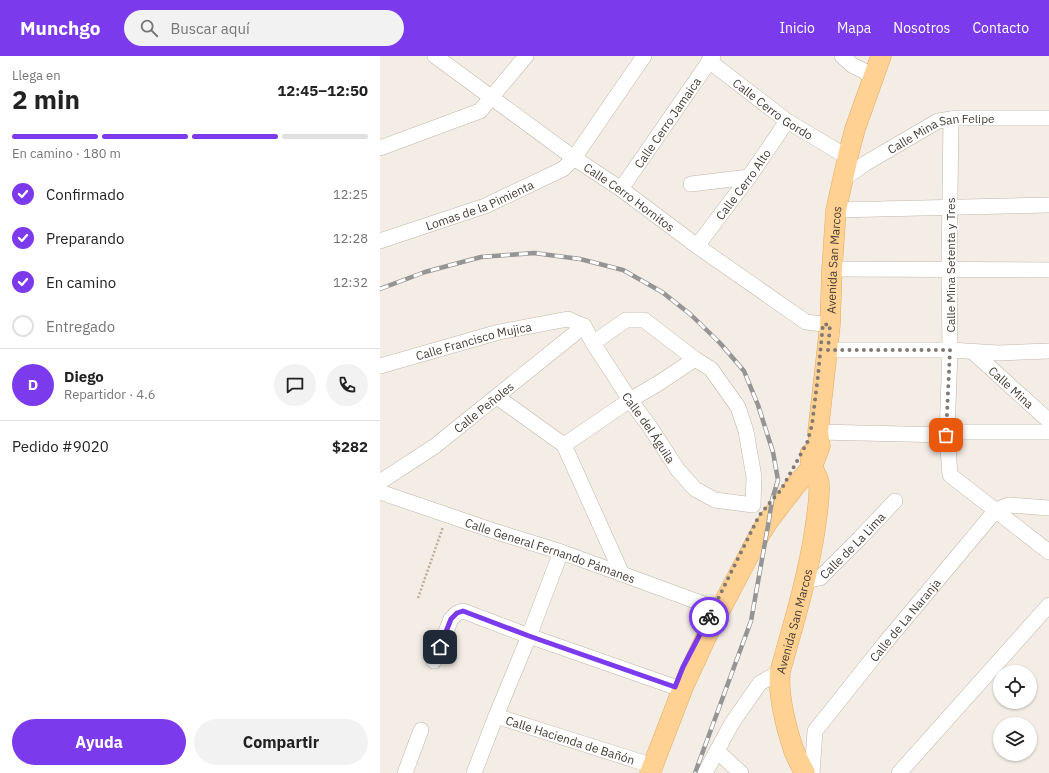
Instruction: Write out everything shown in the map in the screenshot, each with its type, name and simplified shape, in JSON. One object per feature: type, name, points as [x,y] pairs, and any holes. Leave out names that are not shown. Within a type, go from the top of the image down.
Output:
[{"type":"main road","name":"Avenida San Marcos","points":[[813,437],[828,350],[826,325],[827,219],[830,198],[839,152],[869,69],[881,56]]},
{"type":"main road","name":"Avenida San Marcos","points":[[805,773],[794,752],[781,703],[779,683],[780,672],[800,600],[813,544],[819,484],[818,477],[812,467],[820,446],[813,437],[812,425],[826,325],[836,210],[869,69]]},
{"type":"main road","points":[[645,770],[708,633],[717,608],[759,516],[781,490],[813,437]]},
{"type":"main road","points":[[645,770],[683,667],[769,520],[812,467]]},
{"type":"street","name":"Calle Cerro Hornitos","points":[[435,56],[574,158],[621,189],[698,246],[806,322],[826,325]]},
{"type":"street","points":[[382,145],[480,111],[526,56]]},
{"type":"street","name":"Lomas de la Pimienta","points":[[380,241],[485,206],[563,169],[574,158],[644,56]]},
{"type":"street","points":[[842,56],[852,65],[869,69]]},
{"type":"street","name":"Calle Cerro Gordo","points":[[711,59],[787,121],[839,152]]},
{"type":"street","name":"Calle Cerro Jamaica","points":[[621,189],[711,59]]},
{"type":"street","name":"Calle Mina San Felipe","points":[[843,180],[866,163],[938,121],[951,119],[1049,118]]},
{"type":"street","name":"Calle Mina Setenta y Tres","points":[[951,119],[949,207],[950,350],[946,435],[950,475],[1049,552]]},
{"type":"street","name":"Calle Cerro Alto","points":[[698,246],[749,177],[787,121]]},
{"type":"street","points":[[691,184],[749,177]]},
{"type":"street","points":[[836,210],[1049,205]]},
{"type":"street","points":[[832,269],[1049,270]]},
{"type":"street","name":"Calle Francisco Mujica","points":[[380,366],[500,332],[568,319],[584,326]]},
{"type":"street","points":[[564,446],[630,400],[695,359],[644,320],[626,320],[593,343]]},
{"type":"street","name":"Calle del Águila","points":[[584,326],[593,343],[630,400],[650,427],[678,470],[695,489],[715,500],[753,505],[754,477],[750,447],[738,407],[711,368],[695,359]]},
{"type":"street","name":"Calle Peñoles","points":[[380,482],[435,446],[584,326]]},
{"type":"street","points":[[828,350],[950,350],[998,353],[1049,351]]},
{"type":"street","name":"Calle Mina","points":[[973,352],[1049,421]]},
{"type":"street","points":[[497,397],[564,446],[622,574]]},
{"type":"street","points":[[813,437],[946,435],[959,432],[1049,432]]},
{"type":"street","name":"Calle General Fernando Pámanes","points":[[380,492],[560,552],[717,608]]},
{"type":"street","name":"Calle de La Lima","points":[[804,581],[820,578],[895,501]]},
{"type":"street","points":[[996,510],[1009,505],[1049,508]]},
{"type":"street","name":"Calle de La Naranja","points":[[812,773],[815,731],[885,643],[996,510]]},
{"type":"street","points":[[474,773],[529,636],[560,552]]},
{"type":"street","points":[[899,773],[1049,605]]},
{"type":"street","points":[[434,661],[451,619],[457,613],[463,611],[529,636],[675,687]]},
{"type":"street","points":[[706,773],[732,723],[760,683],[780,672]]},
{"type":"street","name":"Calle Hacienda de Bañón","points":[[496,716],[645,770]]},
{"type":"street","points":[[405,773],[421,730]]},
{"type":"street","points":[[717,751],[741,773]]},
{"type":"path","points":[[418,598],[447,515]]},
{"type":"railway","points":[[380,289],[425,272],[481,257],[534,253],[580,259],[623,270],[662,292],[690,314],[720,343],[744,371],[758,405],[773,452],[778,480],[772,500],[751,621],[695,773]]},
{"type":"way so far","points":[[709,617],[759,516],[781,490],[807,443],[812,425],[823,324],[830,325],[828,350],[950,350],[946,435]]},
{"type":"route","points":[[440,647],[451,619],[457,613],[463,611],[529,636],[675,687],[683,667],[709,617]]}]
